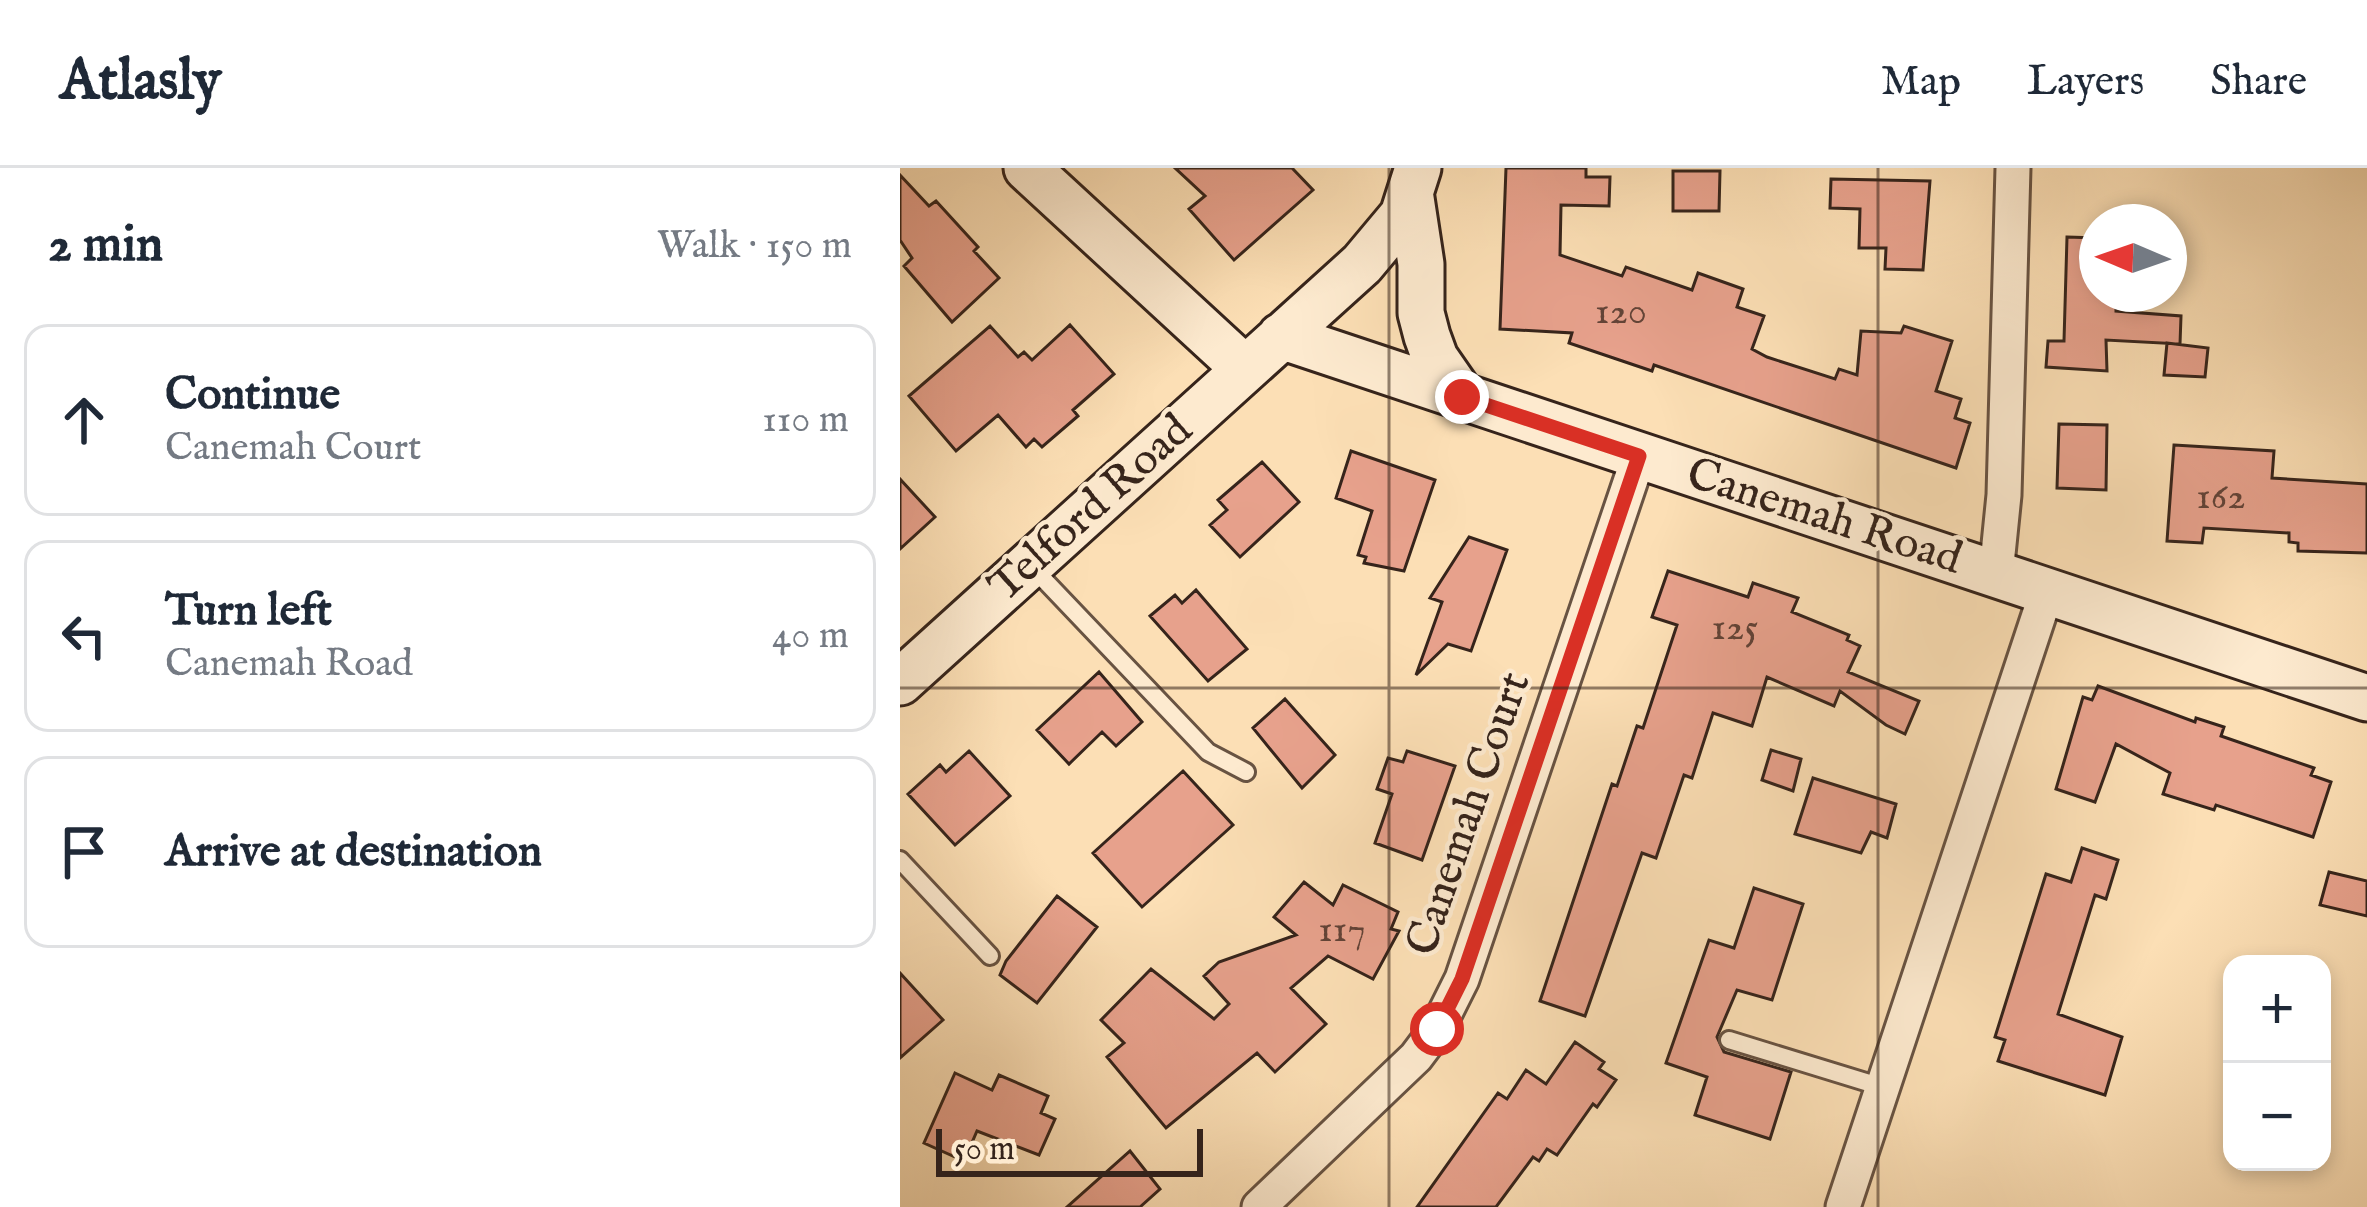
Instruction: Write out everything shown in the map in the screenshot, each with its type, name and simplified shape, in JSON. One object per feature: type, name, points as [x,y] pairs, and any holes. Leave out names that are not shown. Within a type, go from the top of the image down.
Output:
[{"type":"street","points":[[1027,168],[1245,369]]},
{"type":"street","points":[[1996,574],[2004,495],[2013,168]]},
{"type":"street","points":[[1415,183],[1421,313],[1435,358],[1462,397]]},
{"type":"street","name":"Telford Road","points":[[900,682],[1380,245],[1415,183]]},
{"type":"street","name":"Canemah Road","points":[[1282,336],[2367,698]]},
{"type":"street","name":"Canemah Court","points":[[1259,1207],[1416,1057],[1437,1029],[1462,979],[1639,456]]},
{"type":"street","points":[[1843,1207],[2047,591]]},
{"type":"lane","points":[[1030,564],[1208,752],[1246,772]]},
{"type":"lane","points":[[900,860],[990,956]]},
{"type":"lane","points":[[1729,1040],[1882,1087]]},
{"type":"building","points":[[1175,168],[1292,168],[1313,190],[1234,260],[1189,209],[1205,196]]},
{"type":"building","points":[[1506,168],[1586,168],[1586,177],[1610,177],[1609,206],[1561,205],[1560,255],[1622,276],[1626,267],[1692,290],[1698,273],[1743,289],[1737,307],[1764,316],[1752,349],[1767,357],[1835,379],[1839,369],[1857,375],[1861,331],[1901,333],[1904,326],[1952,341],[1936,391],[1961,399],[1955,418],[1970,423],[1956,468],[1654,365],[1652,371],[1569,343],[1572,333],[1500,329]]},
{"type":"building","points":[[1673,171],[1720,171],[1719,211],[1673,211]]},
{"type":"building","points":[[900,175],[929,206],[936,201],[999,278],[952,322],[904,266],[912,258],[900,240]]},
{"type":"building","points":[[1831,179],[1930,181],[1923,270],[1885,269],[1886,248],[1859,248],[1860,209],[1830,208]]},
{"type":"building","points":[[2067,237],[2079,237],[2079,312],[2181,316],[2180,344],[2106,340],[2107,371],[2046,367],[2048,341],[2064,341]]},
{"type":"building","points":[[1070,325],[1114,374],[1073,410],[1078,416],[1042,447],[1034,439],[1026,447],[998,415],[956,451],[909,396],[990,326],[1018,357],[1024,352],[1032,360]]},
{"type":"building","points":[[2167,343],[2208,348],[2205,377],[2164,375]]},
{"type":"building","points":[[2059,424],[2107,425],[2106,490],[2057,488]]},
{"type":"building","points":[[2174,445],[2274,451],[2272,478],[2367,484],[2367,553],[2298,551],[2298,543],[2289,542],[2289,533],[2204,528],[2202,543],[2167,541]]},
{"type":"building","points":[[1351,451],[1435,480],[1404,571],[1364,563],[1366,557],[1358,555],[1372,511],[1336,498]]},
{"type":"building","points":[[1262,462],[1299,502],[1240,557],[1210,525],[1227,510],[1218,500]]},
{"type":"building","points":[[900,479],[935,517],[900,549]]},
{"type":"building","points":[[1469,537],[1507,550],[1471,651],[1448,644],[1416,675],[1442,602],[1430,598]]},
{"type":"building","points":[[1668,571],[1748,597],[1753,583],[1798,598],[1792,612],[1849,635],[1847,640],[1860,646],[1848,672],[1919,701],[1905,734],[1840,691],[1834,706],[1767,677],[1752,726],[1713,713],[1692,778],[1684,775],[1656,858],[1642,853],[1585,1016],[1540,1001],[1612,784],[1617,786],[1637,726],[1643,728],[1677,625],[1652,617]]},
{"type":"building","points":[[1196,590],[1247,649],[1208,681],[1150,616],[1175,595],[1182,603]]},
{"type":"building","points":[[1099,672],[1142,722],[1116,746],[1102,732],[1069,764],[1037,730]]},
{"type":"building","points":[[2098,686],[2195,722],[2196,718],[2224,727],[2221,736],[2314,768],[2311,775],[2331,782],[2313,837],[2216,805],[2214,810],[2163,794],[2170,773],[2116,744],[2095,802],[2056,789],[2083,697],[2092,700]]},
{"type":"building","points":[[1285,699],[1335,755],[1302,788],[1253,728]]},
{"type":"building","points":[[1771,750],[1801,759],[1793,791],[1762,780]]},
{"type":"building","points":[[969,751],[1010,796],[955,845],[908,794],[940,765],[946,772]]},
{"type":"building","points":[[1407,751],[1455,766],[1422,860],[1375,843],[1392,794],[1377,789],[1388,758],[1403,762]]},
{"type":"building","points":[[1183,771],[1233,825],[1142,907],[1093,853]]},
{"type":"building","points":[[1813,778],[1896,804],[1887,838],[1871,832],[1861,853],[1795,834]]},
{"type":"building","points":[[2082,848],[2118,860],[2106,899],[2095,895],[2058,1014],[2122,1037],[2105,1095],[1998,1061],[2005,1040],[1995,1037],[2046,874],[2071,882]]},
{"type":"building","points":[[2329,872],[2367,881],[2367,916],[2320,905]]},
{"type":"building","points":[[1304,882],[1333,905],[1343,885],[1398,912],[1391,929],[1399,931],[1373,979],[1328,956],[1291,988],[1326,1024],[1275,1072],[1257,1053],[1166,1128],[1107,1057],[1124,1043],[1101,1020],[1151,969],[1214,1019],[1229,1004],[1204,976],[1219,962],[1296,935],[1274,917]]},
{"type":"building","points":[[1754,888],[1803,904],[1772,1000],[1737,990],[1717,1037],[1724,1052],[1791,1072],[1770,1139],[1695,1115],[1707,1077],[1666,1063],[1709,940],[1734,948]]},
{"type":"building","points":[[1057,896],[1097,927],[1037,1003],[1000,975]]},
{"type":"building","points":[[900,973],[943,1020],[900,1058]]},
{"type":"building","points":[[1575,1042],[1604,1062],[1599,1069],[1616,1080],[1557,1155],[1547,1149],[1539,1161],[1533,1157],[1496,1207],[1417,1207],[1498,1093],[1507,1099],[1526,1070],[1546,1084]]},
{"type":"building","points":[[955,1073],[992,1090],[999,1075],[1048,1096],[1041,1113],[1055,1119],[1039,1155],[977,1131],[964,1161],[924,1143]]},
{"type":"building","points":[[1130,1151],[1160,1189],[1140,1207],[1067,1207]]},
{"type":"route","points":[[1437,1029],[1462,979],[1639,456],[1462,397]]}]
